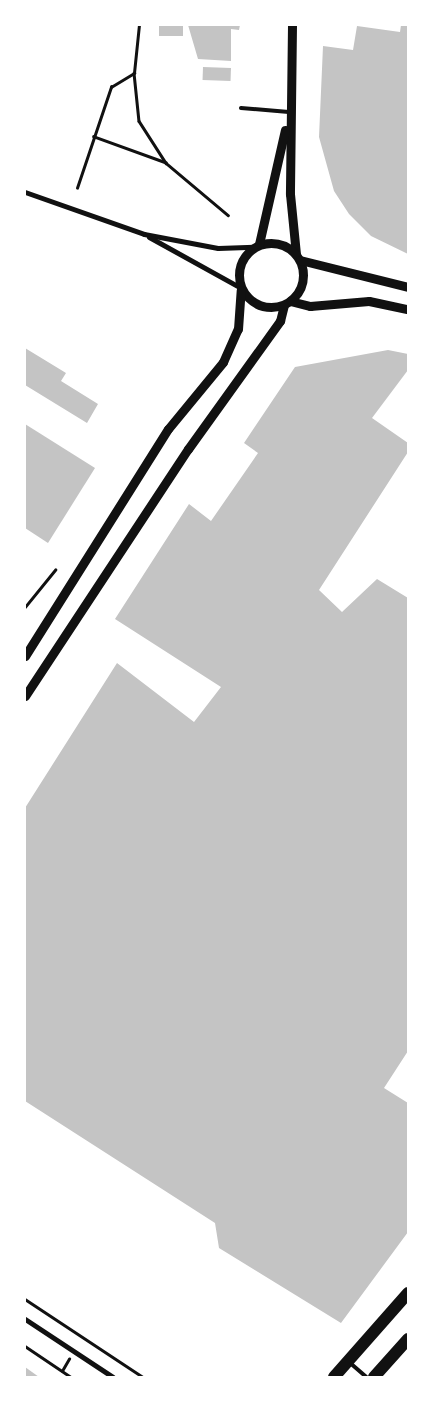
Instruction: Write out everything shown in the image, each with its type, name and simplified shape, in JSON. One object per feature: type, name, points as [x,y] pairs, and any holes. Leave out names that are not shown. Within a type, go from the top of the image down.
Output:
[{"type":"main road","points":[[334,1377],[408,1293]]},
{"type":"main road","points":[[374,1377],[408,1339]]},
{"type":"street","points":[[25,696],[188,449],[280,321],[287,303],[302,282],[298,257],[288,112],[292,25]]},
{"type":"street","points":[[25,656],[168,429],[223,362],[238,329],[241,289],[239,265],[256,245],[288,112]]},
{"type":"street","points":[[25,192],[144,234],[218,248],[279,243],[298,257],[408,286]]},
{"type":"street","points":[[144,234],[241,289],[258,305],[287,303],[310,306],[369,302],[408,309]]},
{"type":"street","points":[[25,1319],[113,1377]]},
{"type":"lane","points":[[241,108],[288,112]]},
{"type":"lane","points":[[348,1361],[366,1377]]},
{"type":"path","points":[[139,25],[134,73],[140,121],[166,163],[228,215]]},
{"type":"path","points":[[77,188],[111,87],[134,73]]},
{"type":"path","points":[[94,137],[166,163]]},
{"type":"path","points":[[25,607],[55,570]]},
{"type":"path","points":[[25,1299],[143,1377]]},
{"type":"path","points":[[25,1346],[71,1377]]},
{"type":"building","points":[[159,25],[183,25],[183,36],[159,36]]},
{"type":"building","points":[[188,25],[240,25],[239,30],[231,29],[231,61],[198,59]]},
{"type":"building","points":[[401,25],[408,25],[408,254],[371,236],[349,214],[334,191],[319,137],[323,46],[353,50],[357,26],[400,32]]},
{"type":"building","points":[[203,67],[231,68],[231,81],[203,80]]},
{"type":"building","points":[[25,348],[66,373],[61,381],[98,404],[87,423],[25,385]]},
{"type":"building","points":[[388,350],[408,354],[408,370],[372,418],[408,443],[408,452],[319,590],[342,612],[377,579],[408,598],[408,1051],[384,1088],[408,1103],[408,1232],[341,1323],[219,1248],[215,1223],[25,1101],[25,808],[117,663],[194,722],[221,687],[115,619],[189,504],[211,521],[258,453],[244,443],[295,367]]},
{"type":"building","points":[[25,424],[95,468],[48,543],[25,528]]},
{"type":"building","points":[[25,1367],[39,1377],[25,1377]]}]
